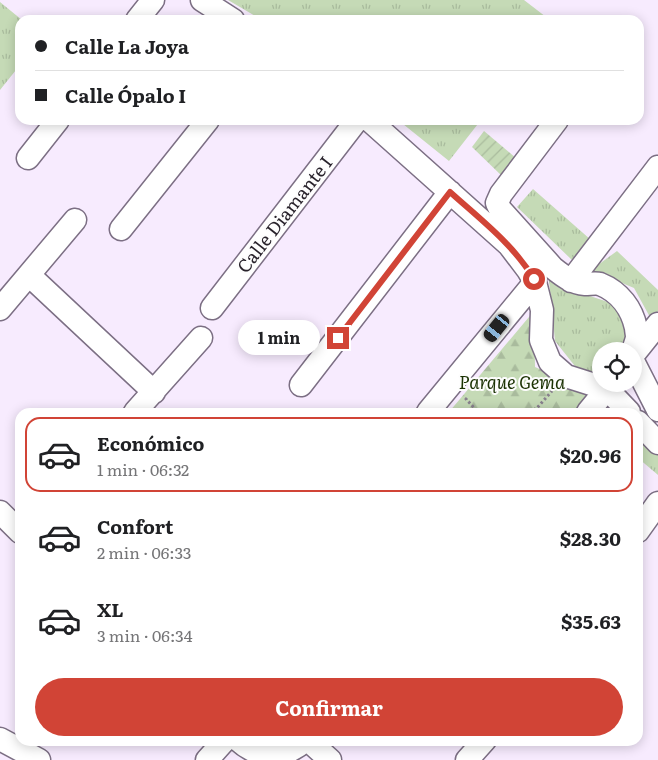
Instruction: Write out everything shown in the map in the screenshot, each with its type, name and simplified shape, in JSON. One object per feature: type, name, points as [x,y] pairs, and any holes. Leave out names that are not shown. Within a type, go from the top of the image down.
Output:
[{"type":"street","points":[[141,15],[153,0]]},
{"type":"street","points":[[202,0],[226,15]]},
{"type":"street","points":[[28,158],[54,125]]},
{"type":"street","points":[[121,229],[204,125]]},
{"type":"street","name":"Calle Diamante I","points":[[212,308],[353,125]]},
{"type":"street","points":[[375,125],[508,245],[535,282],[542,310],[541,340],[550,362],[566,376],[592,382]]},
{"type":"street","points":[[553,125],[501,194],[497,203],[500,209],[562,276],[582,284],[599,283],[622,299],[630,311],[636,328],[635,342]]},
{"type":"street","points":[[571,280],[658,167]]},
{"type":"street","points":[[301,385],[450,192]]},
{"type":"street","points":[[0,309],[75,220]]},
{"type":"street","points":[[29,275],[154,392]]},
{"type":"street","points":[[431,408],[535,282]]},
{"type":"street","points":[[642,345],[658,324]]},
{"type":"street","points":[[139,408],[201,338]]},
{"type":"street","points":[[642,379],[658,410],[643,417]]},
{"type":"street","points":[[591,408],[604,392]]},
{"type":"street","points":[[614,392],[626,408]]},
{"type":"street","points":[[643,427],[658,443]]},
{"type":"street","points":[[643,523],[658,503]]},
{"type":"street","points":[[0,512],[15,527]]},
{"type":"street","points":[[0,739],[39,760]]},
{"type":"street","points":[[207,760],[220,746]]},
{"type":"street","points":[[241,750],[273,756],[286,754],[300,746]]},
{"type":"street","points":[[314,746],[330,760]]},
{"type":"street","points":[[466,760],[479,746]]},
{"type":"path","points":[[537,408],[553,390]]},
{"type":"path","points":[[466,399],[474,408]]},
{"type":"green space","points":[[228,0],[524,0],[544,15],[254,15]]},
{"type":"green space","points":[[0,2],[16,15],[15,71],[0,90]]},
{"type":"green space","points":[[404,125],[477,125],[449,161]]},
{"type":"green space","points":[[484,131],[517,159],[505,179],[472,147]]},
{"type":"green space","points":[[533,189],[591,240],[573,261],[517,207]]},
{"type":"green space","points":[[617,251],[658,290],[658,311],[651,319],[634,288],[591,270]]},
{"type":"green space","points":[[549,280],[620,306],[632,334],[627,342],[592,342],[592,372],[582,375],[555,341]]},
{"type":"green space","name":"Parque Gema","points":[[534,311],[535,367],[593,392],[579,408],[452,408]]},
{"type":"green space","points":[[643,436],[658,452],[658,475],[643,462]]},
{"type":"route","points":[[338,338],[450,192],[508,245],[534,279]]}]
